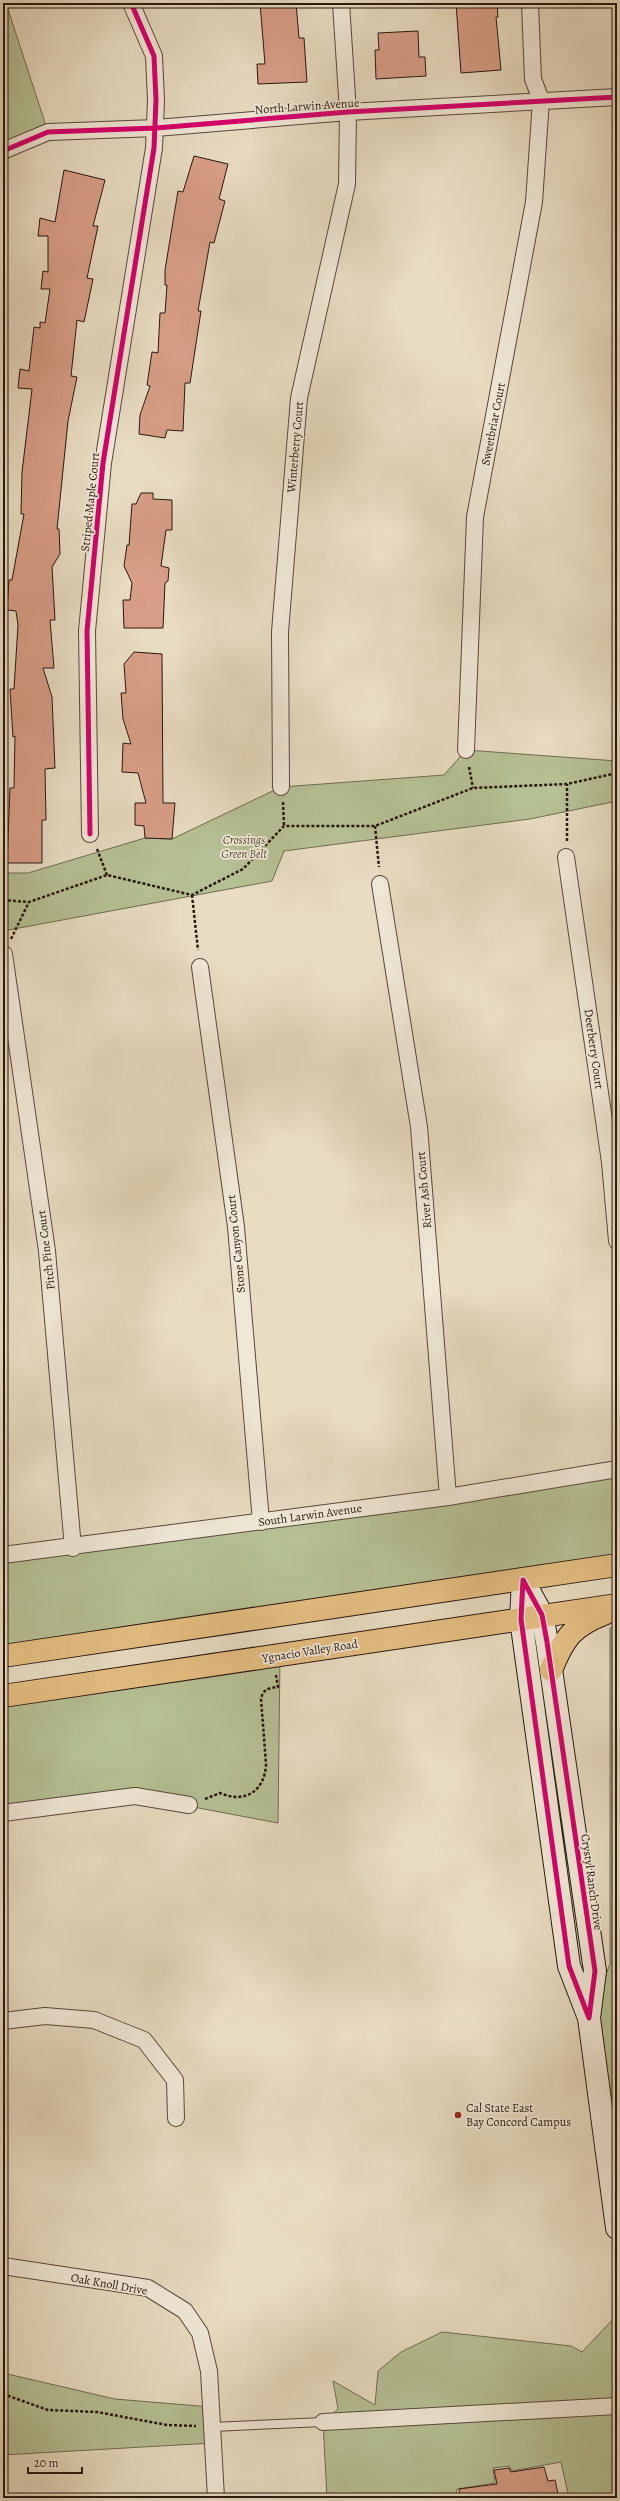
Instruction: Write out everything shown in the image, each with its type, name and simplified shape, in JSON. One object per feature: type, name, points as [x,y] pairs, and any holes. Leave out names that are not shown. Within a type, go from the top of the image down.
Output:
[{"type":"highway","points":[[3,1656],[617,1565]]},
{"type":"highway","name":"Ygnacio Valley Road","points":[[3,1696],[617,1605]]},
{"type":"highway","points":[[551,1670],[562,1643],[584,1621],[617,1609]]},
{"type":"street","name":"Striped Maple Court","points":[[90,834],[88,623],[103,463],[156,128],[154,56],[131,3]]},
{"type":"street","name":"Winterberry Court","points":[[281,787],[280,632],[300,398],[347,184],[348,112],[341,3]]},
{"type":"street","points":[[530,3],[533,78],[542,100]]},
{"type":"street","name":"North Larwin Avenue","points":[[3,151],[48,132],[156,128],[348,112],[617,97]]},
{"type":"street","name":"Sweetbriar Court","points":[[466,750],[475,517],[534,202],[542,100]]},
{"type":"street","name":"Deerberry Court","points":[[566,857],[610,1162],[617,1241]]},
{"type":"street","name":"River Ash Court","points":[[380,884],[419,1127],[448,1497]]},
{"type":"street","name":"Pitch Pine Court","points":[[4,954],[47,1251],[73,1548]]},
{"type":"street","name":"Stone Canyon Court","points":[[200,967],[236,1227],[261,1522]]},
{"type":"street","name":"South Larwin Avenue","points":[[3,1555],[73,1548],[448,1497],[617,1469]]},
{"type":"street","name":"Crystyl Ranch Drive","points":[[523,1580],[532,1617],[551,1670],[595,1971],[589,2018]]},
{"type":"street","name":"Crystyl Ranch Drive","points":[[532,1617],[569,1966],[589,2018],[617,2228]]},
{"type":"street","points":[[3,1813],[135,1796],[189,1806]]},
{"type":"street","points":[[3,2021],[45,2016],[94,2020],[144,2040],[175,2080],[176,2118]]},
{"type":"street","name":"Oak Knoll Drive","points":[[3,2266],[148,2288],[185,2311],[200,2333],[209,2371],[216,2498]]},
{"type":"street","points":[[323,2422],[617,2406]]},
{"type":"lane","points":[[212,2427],[323,2422]]},
{"type":"path","points":[[466,750],[473,788]]},
{"type":"path","points":[[3,900],[29,902],[107,874],[192,895],[243,869],[284,826],[375,826],[473,788],[567,784],[617,773]]},
{"type":"path","points":[[566,857],[567,784]]},
{"type":"path","points":[[281,787],[284,826]]},
{"type":"path","points":[[375,826],[380,884]]},
{"type":"path","points":[[90,834],[107,874]]},
{"type":"path","points":[[192,895],[200,967]]},
{"type":"path","points":[[4,954],[29,902]]},
{"type":"path","points":[[189,1806],[220,1792],[232,1798],[249,1795],[259,1785],[266,1772],[261,1699],[262,1694],[268,1688],[278,1687],[274,1656]]},
{"type":"path","points":[[3,2394],[48,2410],[97,2412],[167,2425],[212,2427]]},
{"type":"green space","points":[[3,3],[6,3],[48,132],[3,151]]},
{"type":"green space","name":"Crossings Green Belt","points":[[466,750],[617,761],[617,801],[530,819],[284,851],[272,881],[3,931],[3,873],[28,873],[145,838],[172,839],[281,787],[444,775]]},
{"type":"green space","points":[[617,1469],[617,1565],[3,1656],[3,1555]]},
{"type":"green space","points":[[617,1627],[617,2228],[589,2018],[610,1964],[610,1628]]},
{"type":"green space","points":[[280,1655],[278,1823],[135,1796],[3,1813],[3,1696]]},
{"type":"green space","points":[[617,2315],[617,2498],[569,2498],[561,2462],[512,2471],[509,2466],[493,2468],[495,2483],[457,2489],[456,2494],[439,2498],[327,2498],[323,2422],[338,2409],[333,2381],[375,2405],[378,2371],[401,2352],[442,2332],[571,2346],[582,2352]]},
{"type":"green space","points":[[3,2373],[115,2399],[211,2407],[213,2443],[3,2455]]},
{"type":"building","points":[[260,3],[296,3],[299,38],[304,38],[307,82],[258,84],[257,64],[265,64]]},
{"type":"building","points":[[456,3],[497,3],[498,17],[496,17],[501,70],[461,73]]},
{"type":"building","points":[[418,31],[419,57],[425,57],[426,76],[376,79],[375,50],[379,50],[378,33]]},
{"type":"building","points":[[194,156],[228,164],[219,199],[225,201],[214,243],[210,242],[198,311],[201,311],[190,383],[185,383],[183,431],[167,430],[165,438],[139,434],[140,415],[150,386],[147,385],[152,352],[158,353],[160,313],[165,313],[167,285],[165,285],[165,270],[178,191],[183,192]]},
{"type":"building","points":[[64,170],[105,180],[93,226],[98,226],[87,278],[93,279],[84,322],[77,320],[71,376],[77,377],[68,421],[57,529],[59,529],[60,554],[52,567],[55,620],[50,620],[54,668],[43,668],[52,697],[55,768],[45,769],[46,820],[42,820],[42,863],[7,863],[10,788],[14,788],[15,736],[13,737],[10,689],[14,689],[18,625],[16,611],[7,610],[9,580],[12,580],[24,514],[21,514],[22,472],[32,389],[18,388],[20,369],[29,371],[34,327],[40,328],[40,322],[45,323],[50,289],[41,289],[43,271],[48,272],[48,236],[38,236],[40,218],[55,222]]},
{"type":"building","points":[[141,493],[153,493],[153,499],[172,500],[172,530],[166,530],[161,566],[169,568],[168,581],[165,583],[163,628],[124,628],[123,600],[130,600],[132,583],[124,566],[127,545],[129,545],[132,504],[136,504]]},
{"type":"building","points":[[134,652],[162,654],[163,803],[175,803],[172,839],[145,838],[144,826],[135,825],[135,803],[146,803],[138,773],[122,772],[123,743],[131,744],[123,719],[121,693],[126,693],[124,664]]},
{"type":"building","points":[[544,2467],[548,2481],[555,2480],[559,2498],[460,2498],[459,2489],[497,2484],[494,2470],[509,2468],[511,2472]]},
{"type":"cycle path","points":[[90,834],[87,631],[103,463],[154,148],[156,100],[154,56],[131,3]]},
{"type":"cycle path","points":[[3,151],[48,132],[156,128],[348,112],[617,97]]},
{"type":"cycle path","points":[[523,1580],[542,1615],[547,1642],[595,1971],[589,2018],[569,1966],[521,1619],[523,1580]]},
{"type":"place","name":"Cal State East Bay Concord Campus","points":[[458,2115]]}]
